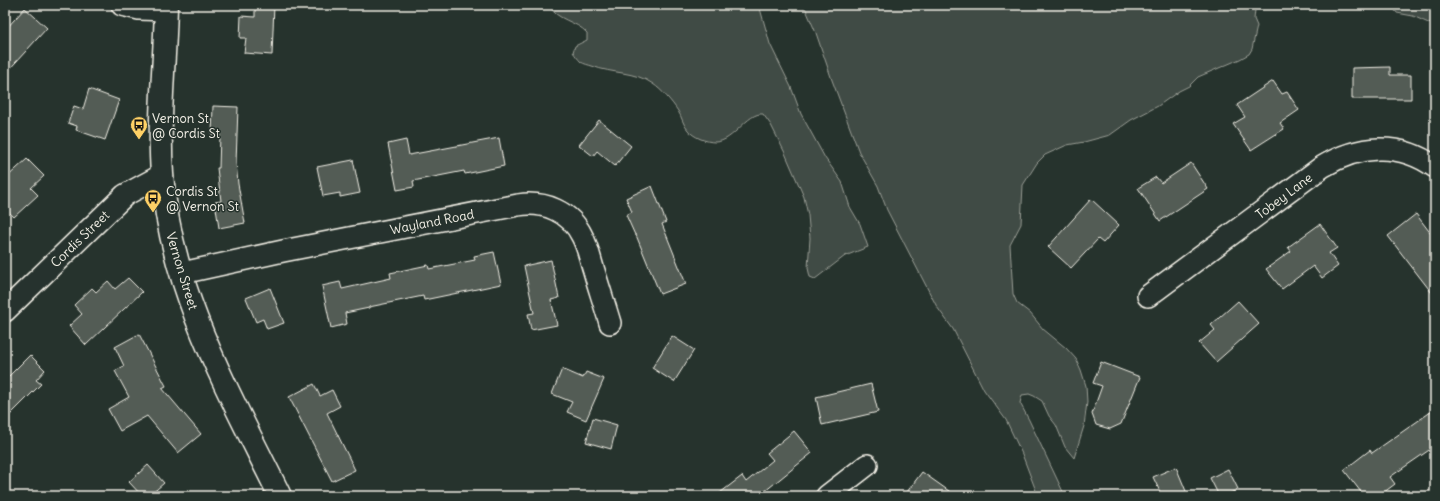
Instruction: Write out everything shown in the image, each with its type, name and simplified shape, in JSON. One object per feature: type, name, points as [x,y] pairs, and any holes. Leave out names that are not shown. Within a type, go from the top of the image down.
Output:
[{"type":"main road","name":"Vernon Street","points":[[166,8],[161,109],[162,175],[170,232],[199,324],[216,364],[280,496]]},
{"type":"street","points":[[122,5],[139,9],[166,8]]},
{"type":"street","name":"Tobey Lane","points":[[1148,296],[1322,167],[1348,154],[1378,148],[1392,150],[1421,158],[1435,167]]},
{"type":"street","name":"Cordis Street","points":[[5,312],[125,195],[162,175]]},
{"type":"street","name":"Wayland Road","points":[[182,273],[283,251],[494,209],[537,204],[564,214],[578,228],[586,245],[610,323]]},
{"type":"street","points":[[827,496],[867,465]]},
{"type":"shaded area","points":[[549,5],[759,5],[770,44],[791,87],[801,114],[825,158],[842,182],[850,207],[860,224],[868,247],[845,256],[815,279],[810,277],[808,268],[810,238],[808,215],[804,197],[785,153],[771,125],[763,114],[751,118],[722,141],[711,142],[696,137],[686,128],[681,116],[670,100],[653,84],[639,77],[600,69],[581,62],[573,52],[575,46],[587,40],[587,33],[583,29],[556,14]]},
{"type":"shaded area","points":[[804,5],[1259,5],[1255,10],[1254,19],[1257,26],[1252,49],[1249,54],[1198,77],[1189,86],[1179,91],[1158,106],[1131,120],[1110,135],[1067,145],[1045,155],[1037,163],[1023,185],[1021,224],[1010,245],[1013,294],[1017,303],[1030,313],[1043,329],[1066,348],[1076,359],[1086,386],[1087,402],[1084,426],[1074,458],[1065,447],[1056,425],[1049,416],[1042,401],[1029,394],[1022,395],[1020,403],[1065,496],[1038,496],[1022,454],[1006,420],[984,390],[953,329],[937,307],[887,210],[878,186],[859,152],[816,33]]},
{"type":"shaded area","points":[[1391,5],[1435,5],[1435,26],[1413,16],[1397,13]]},
{"type":"building","points":[[255,5],[274,5],[272,55],[244,53],[246,38],[240,38],[241,16],[255,17]]},
{"type":"building","points":[[25,8],[47,28],[5,74],[5,30]]},
{"type":"building","points":[[1390,67],[1390,75],[1411,75],[1411,99],[1352,99],[1352,68]]},
{"type":"building","points":[[1273,81],[1282,94],[1287,92],[1299,110],[1280,123],[1284,129],[1251,150],[1233,124],[1245,117],[1237,105]]},
{"type":"building","points":[[89,89],[119,100],[105,140],[76,130],[77,126],[68,123],[74,106],[83,109]]},
{"type":"building","points":[[213,106],[238,107],[236,163],[245,223],[219,228],[215,202],[221,201],[217,168],[219,168],[220,135],[212,135]]},
{"type":"building","points":[[599,120],[631,146],[615,166],[597,151],[593,156],[579,145]]},
{"type":"building","points":[[499,138],[504,166],[465,174],[464,171],[413,181],[414,187],[397,190],[388,144],[406,140],[409,155]]},
{"type":"building","points":[[27,159],[44,176],[31,188],[38,195],[14,217],[5,208],[5,179]]},
{"type":"building","points":[[353,160],[360,193],[340,197],[340,193],[323,196],[317,167]]},
{"type":"building","points":[[1191,163],[1208,189],[1160,221],[1138,188],[1156,177],[1161,183]]},
{"type":"building","points":[[652,186],[666,222],[662,224],[686,284],[660,294],[636,235],[626,215],[632,212],[626,198]]},
{"type":"building","points":[[1091,199],[1119,225],[1103,243],[1098,239],[1071,268],[1048,247]]},
{"type":"building","points":[[1416,214],[1435,239],[1435,297],[1388,236]]},
{"type":"building","points":[[1320,224],[1337,248],[1329,253],[1338,266],[1322,278],[1313,266],[1282,289],[1266,269],[1291,251],[1288,247]]},
{"type":"building","points":[[494,252],[501,284],[424,300],[423,296],[345,313],[347,324],[331,328],[322,286],[340,282],[342,289],[391,278],[390,273],[428,265],[429,269],[475,260],[474,256]]},
{"type":"building","points":[[551,260],[559,298],[551,300],[557,325],[531,330],[528,314],[534,313],[524,266]]},
{"type":"building","points":[[128,278],[142,292],[86,345],[69,326],[82,314],[74,305],[92,288],[96,292],[108,281],[115,289]]},
{"type":"building","points":[[270,288],[284,323],[267,329],[263,319],[256,322],[246,298]]},
{"type":"building","points":[[1238,301],[1259,324],[1216,362],[1199,343],[1215,330],[1211,325]]},
{"type":"building","points":[[139,334],[166,386],[162,388],[201,434],[178,453],[147,416],[120,431],[108,409],[129,397],[115,371],[124,366],[115,347]]},
{"type":"building","points":[[672,336],[694,350],[674,382],[652,368]]},
{"type":"building","points":[[30,355],[45,370],[36,380],[41,384],[5,420],[5,380]]},
{"type":"building","points":[[1101,362],[1140,377],[1121,424],[1110,429],[1096,425],[1092,414],[1102,386],[1093,383]]},
{"type":"building","points":[[562,369],[583,378],[586,372],[604,379],[586,420],[567,412],[572,402],[552,394]]},
{"type":"building","points":[[314,384],[320,396],[332,390],[340,406],[327,413],[355,470],[332,481],[289,397]]},
{"type":"building","points":[[871,384],[878,412],[822,425],[816,397]]},
{"type":"building","points":[[1435,409],[1435,446],[1390,477],[1395,484],[1379,496],[1364,496],[1344,470],[1370,450],[1372,453]]},
{"type":"building","points":[[593,418],[617,425],[611,449],[586,442]]},
{"type":"building","points":[[794,431],[812,453],[759,496],[716,496],[742,476],[746,482],[773,460],[767,453]]},
{"type":"building","points":[[148,465],[164,483],[149,496],[142,496],[129,482]]},
{"type":"building","points":[[1176,467],[1188,496],[1162,496],[1153,477]]},
{"type":"building","points":[[1228,469],[1238,489],[1225,496],[1219,496],[1210,478]]},
{"type":"building","points":[[922,472],[956,496],[904,496]]},
{"type":"place","name":"Vernon St @ Cordis St","points":[[139,140]]},
{"type":"place","name":"Cordis St @ Vernon St","points":[[153,213]]}]
